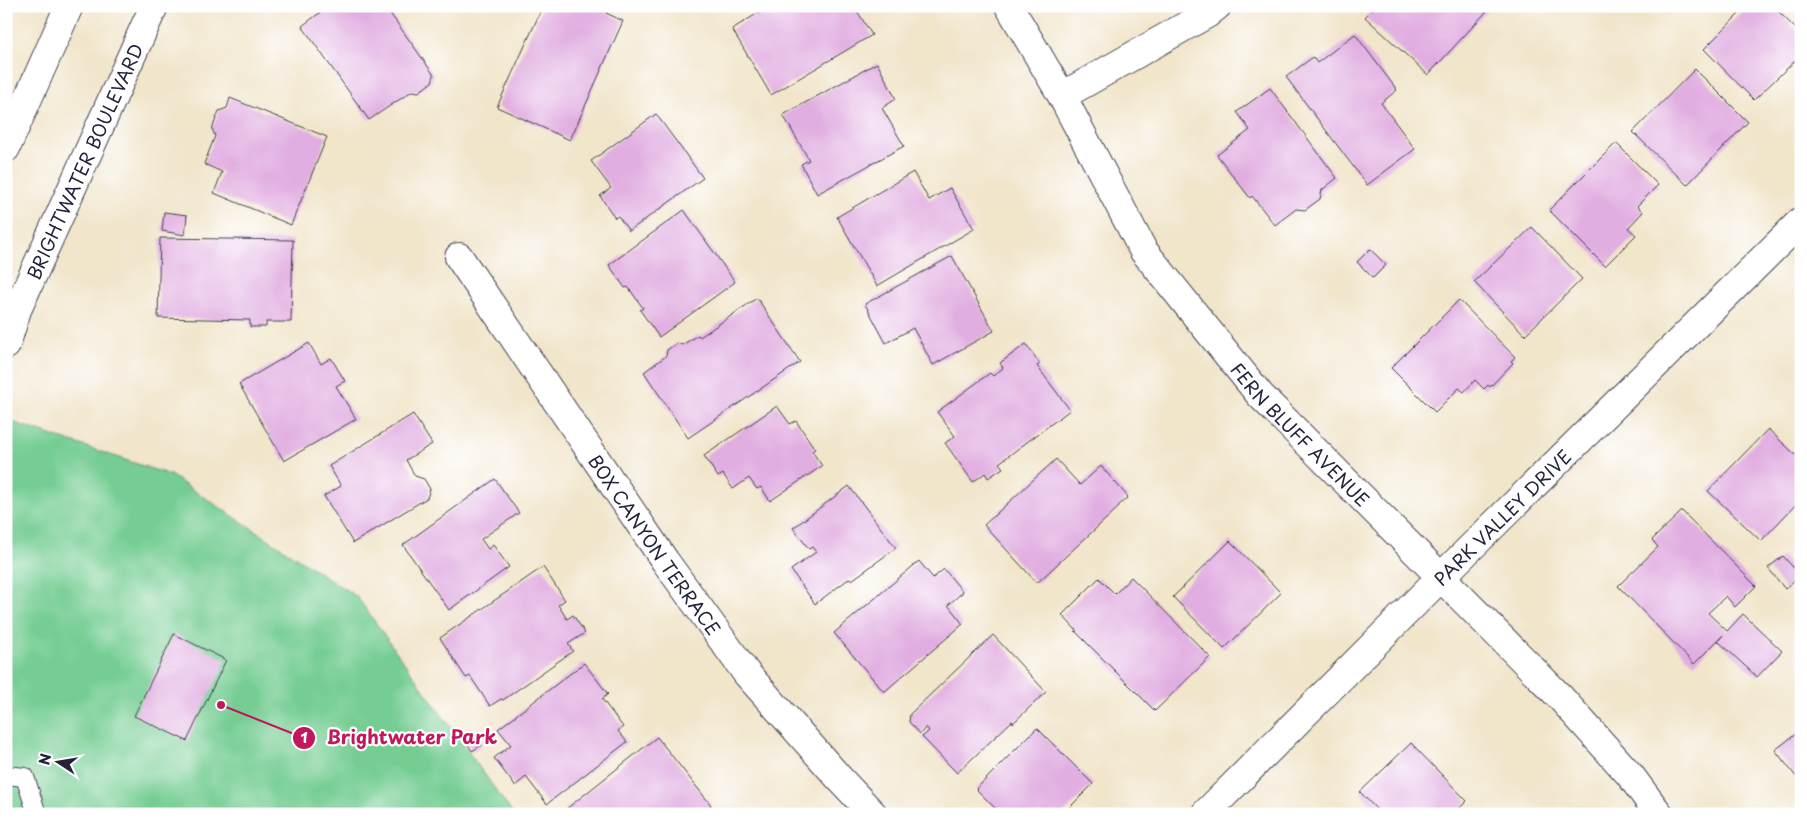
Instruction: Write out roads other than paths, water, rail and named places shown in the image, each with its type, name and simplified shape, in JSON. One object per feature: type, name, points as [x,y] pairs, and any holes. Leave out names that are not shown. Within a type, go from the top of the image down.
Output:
[{"type":"street","points":[[6,148],[69,6]]},
{"type":"street","name":"BRIGHTWATER BOULEVARD","points":[[6,345],[17,310],[154,6]]},
{"type":"street","name":"FERN BLUFF AVENUE","points":[[1009,6],[1062,96],[1143,250],[1260,395],[1560,697],[1630,775],[1659,814]]},
{"type":"street","points":[[1062,96],[1208,14],[1217,6]]},
{"type":"street","name":"PARK VALLEY DRIVE","points":[[1205,814],[1440,578],[1801,222]]},
{"type":"street","name":"BOX CANYON TERRACE","points":[[458,257],[665,561],[747,674],[873,814]]},
{"type":"lane","points":[[6,775],[25,777],[37,814]]},
{"type":"place","name":"Brightwater Park","points":[[221,705]]}]
